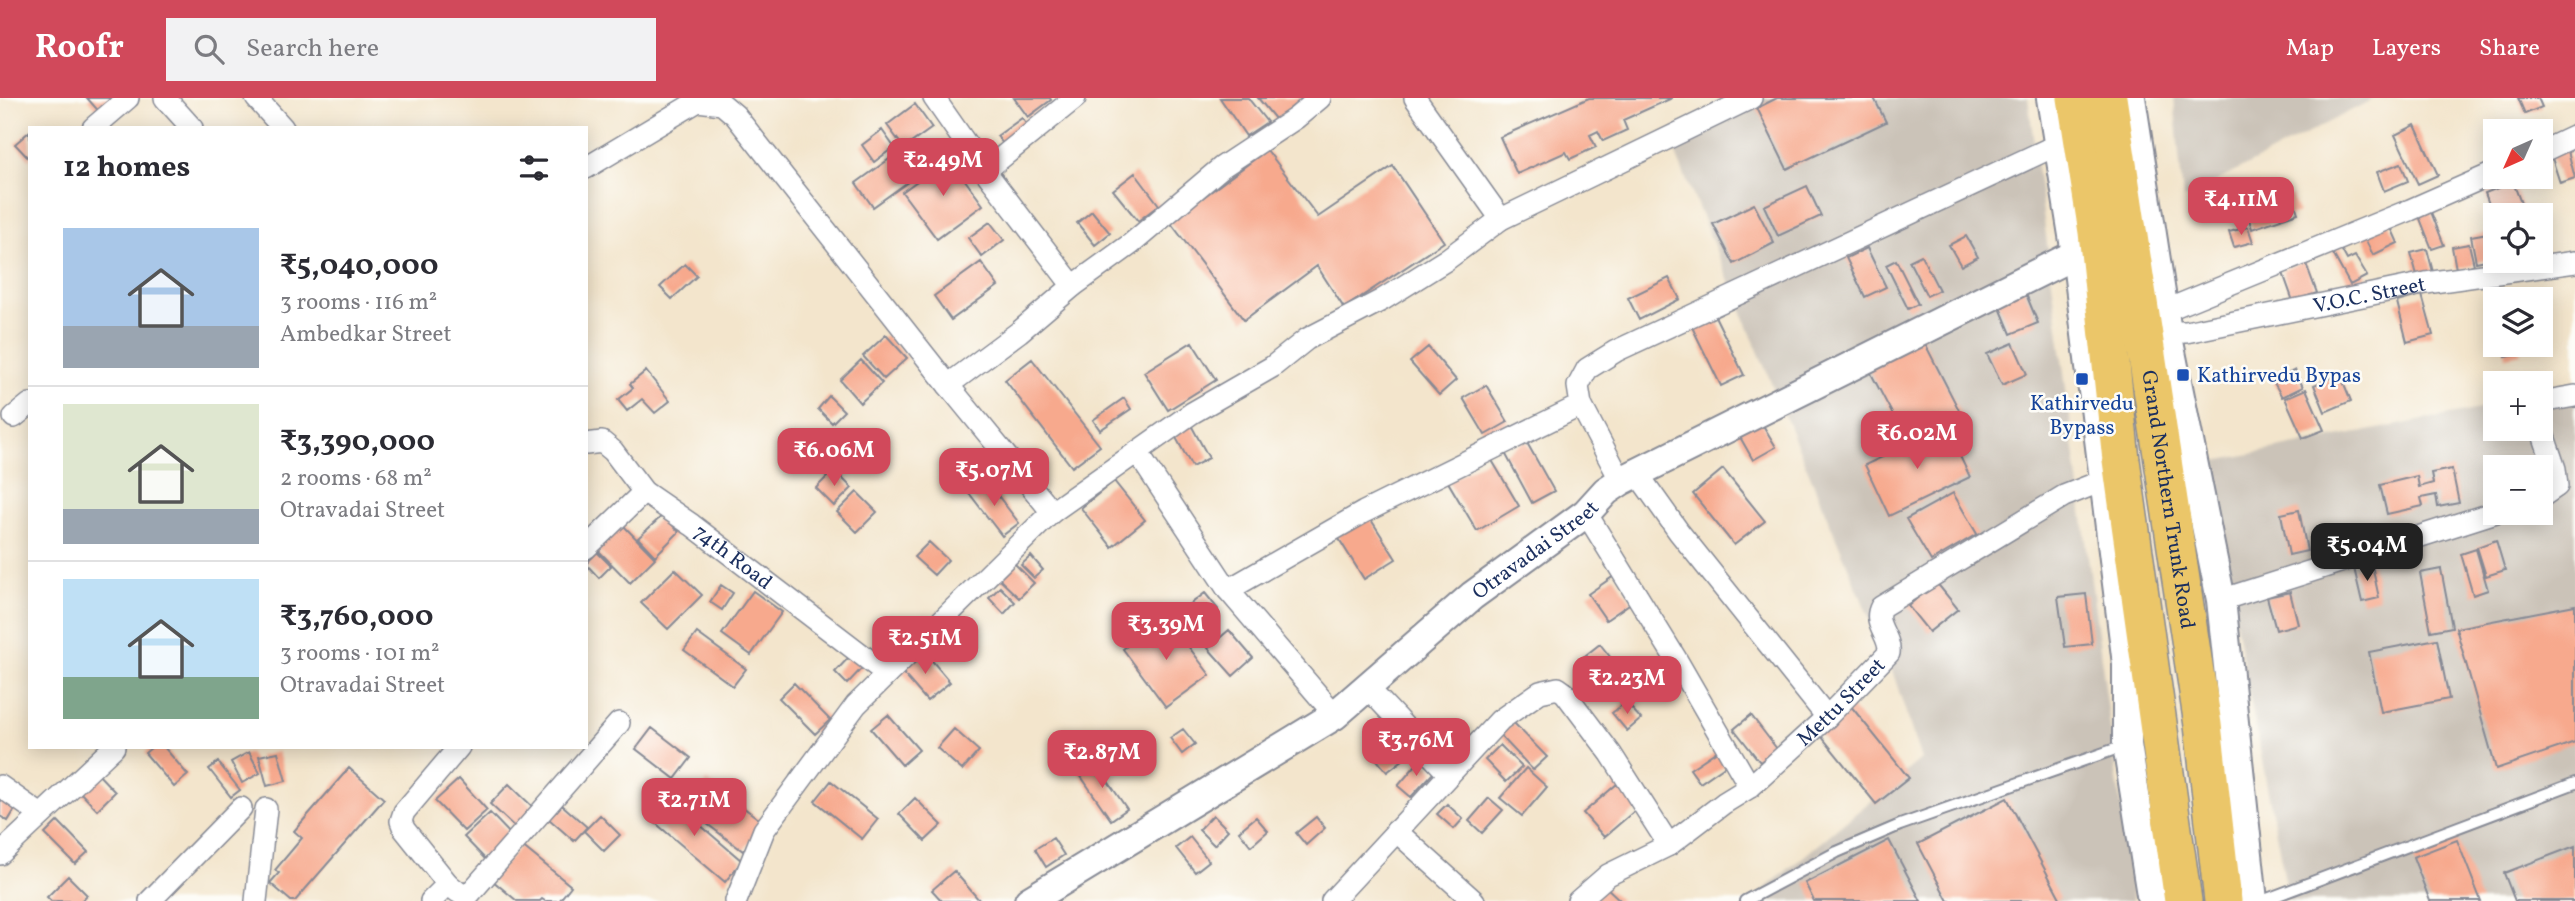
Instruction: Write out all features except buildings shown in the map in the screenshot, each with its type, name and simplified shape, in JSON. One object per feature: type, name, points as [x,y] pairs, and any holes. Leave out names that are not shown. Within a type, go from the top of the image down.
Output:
[{"type":"highway","name":"Grand Northern Trunk Road","points":[[2076,98],[2096,232],[2112,470],[2183,901]]},
{"type":"highway","name":"Grand Northern Trunk Road","points":[[2108,98],[2203,724],[2223,901]]},
{"type":"street","points":[[95,126],[128,98]]},
{"type":"street","points":[[164,98],[190,126]]},
{"type":"street","points":[[256,98],[280,126]]},
{"type":"street","points":[[934,98],[985,171],[1073,286]]},
{"type":"street","points":[[985,171],[1075,98]]},
{"type":"street","points":[[948,385],[1019,332],[1073,286],[1131,244],[1222,167],[1296,118],[1320,98]]},
{"type":"street","points":[[1415,98],[1501,219]]},
{"type":"street","points":[[736,901],[764,830],[856,705],[1052,512],[1192,413],[1272,367],[1307,339],[1381,300],[1446,260],[1501,219],[1751,98]]},
{"type":"street","points":[[2051,98],[2112,470],[2127,664],[2127,745],[2152,901]]},
{"type":"street","points":[[2131,98],[2165,322],[2221,600],[2253,901]]},
{"type":"street","points":[[588,167],[698,101],[722,104],[735,115],[1052,512]]},
{"type":"street","points":[[2553,146],[2575,136]]},
{"type":"street","points":[[1827,717],[1679,532],[1629,477],[1581,405],[1578,386],[1587,369],[1616,351],[2059,144]]},
{"type":"street","points":[[2165,322],[2483,178]]},
{"type":"street","name":"Otravadai Street","points":[[1029,901],[1335,715],[1472,596],[1587,513],[1606,491],[1629,477],[2076,254]]},
{"type":"street","name":"V.O.C. Street","points":[[2165,322],[2186,332],[2426,283],[2575,262]]},
{"type":"street","points":[[2553,400],[2575,396]]},
{"type":"street","points":[[1228,590],[1364,512],[1581,405]]},
{"type":"street","name":"74th Road","points":[[588,444],[602,442],[644,492],[692,525],[887,674]]},
{"type":"street","points":[[1137,452],[1228,590],[1335,715]]},
{"type":"street","points":[[2553,463],[2557,486],[2553,489]]},
{"type":"street","name":"Mettu Street","points":[[1578,901],[1608,875],[1669,845],[1724,803],[1750,787],[1827,717],[1889,653],[1890,647],[1878,619],[1881,607],[2064,496],[2112,470]]},
{"type":"street","points":[[588,546],[644,492]]},
{"type":"street","points":[[1587,513],[1750,787]]},
{"type":"street","points":[[2221,600],[2483,516]]},
{"type":"street","points":[[1367,687],[1414,734],[1448,774]]},
{"type":"street","points":[[1332,901],[1500,720],[1540,692],[1558,688],[1565,692],[1611,754],[1669,845]]},
{"type":"street","points":[[457,749],[404,812],[401,821],[404,829],[448,884],[466,900],[619,723]]},
{"type":"street","points":[[0,854],[112,749]]},
{"type":"street","points":[[0,786],[41,815]]},
{"type":"street","points":[[150,901],[241,808]]},
{"type":"street","points":[[257,901],[267,809]]},
{"type":"street","points":[[1396,831],[1474,901]]},
{"type":"street","points":[[431,901],[448,884]]},
{"type":"lane","points":[[1745,901],[1837,852],[1900,825],[2127,745]]},
{"type":"lane","points":[[2262,901],[2575,783]]},
{"type":"shaded area","points":[[1735,98],[2028,98],[2133,901],[1750,901],[1921,759],[1895,679],[1667,133]]},
{"type":"shaded area","points":[[2174,98],[2375,98],[2183,199]]},
{"type":"shaded area","points":[[2575,391],[2575,901],[2289,901],[2205,463],[2483,408],[2483,441],[2553,441],[2553,395]]},
{"type":"place","name":"Kathirvedu Bypas","points":[[2183,375]]},
{"type":"place","name":"Kathirvedu Bypass","points":[[2082,379]]}]
